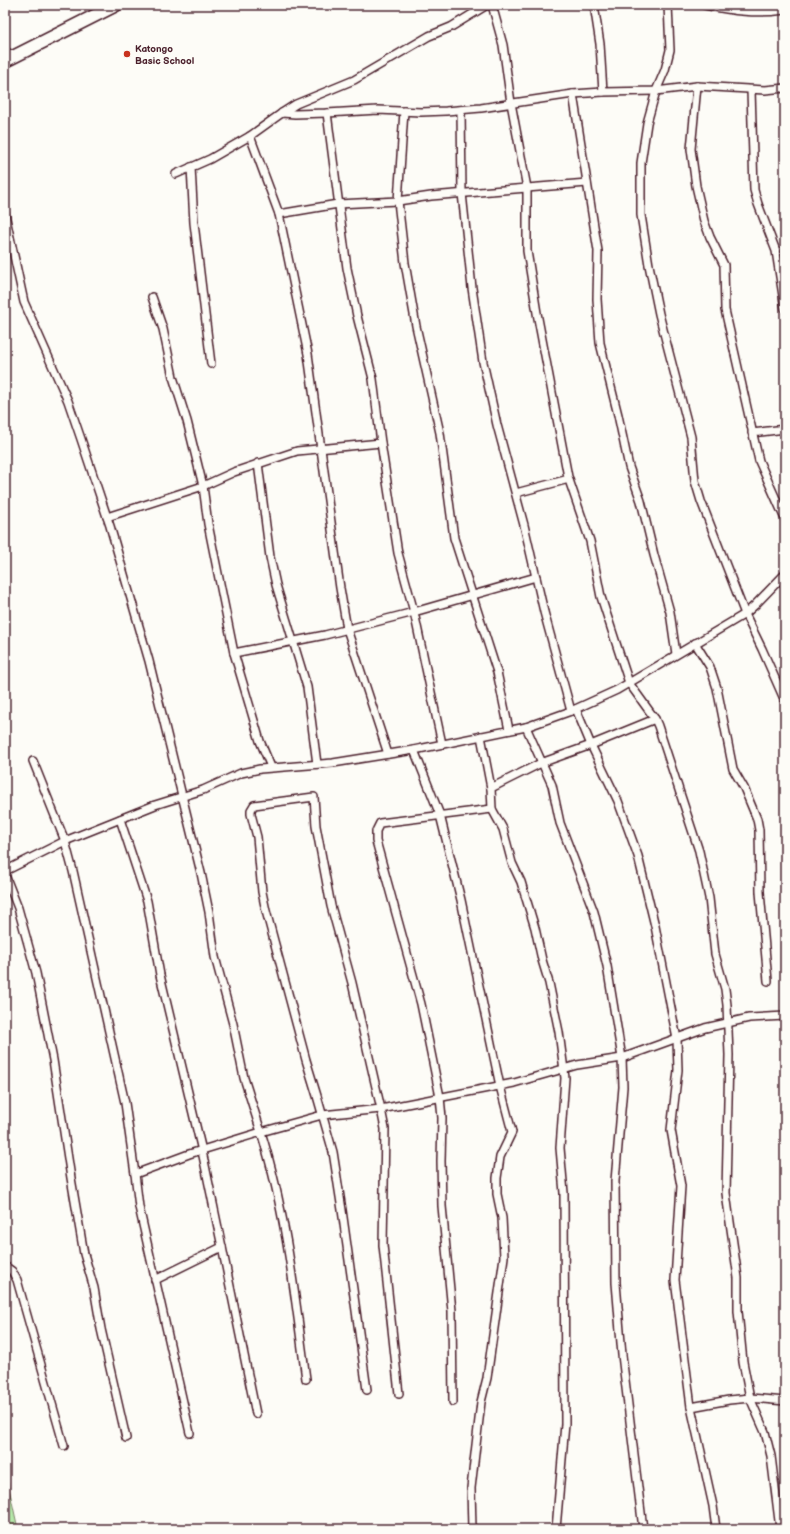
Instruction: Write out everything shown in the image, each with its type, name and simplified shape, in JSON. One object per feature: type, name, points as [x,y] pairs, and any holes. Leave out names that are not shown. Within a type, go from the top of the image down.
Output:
[{"type":"main road","points":[[8,56],[116,5]]},
{"type":"street","points":[[176,174],[210,159],[250,136],[296,104],[354,80],[429,36],[451,27],[487,5]]},
{"type":"street","points":[[492,5],[503,45],[511,103],[527,188],[527,251],[569,479],[590,541],[601,597],[629,683],[655,720],[691,824],[705,873],[715,954],[724,989],[729,1023],[729,1106],[726,1193],[738,1278],[738,1311],[750,1398],[764,1432],[771,1456],[780,1529]]},
{"type":"street","points":[[594,5],[600,44],[603,92]]},
{"type":"street","points":[[668,5],[670,50],[665,70],[656,91],[647,123],[641,163],[641,215],[649,265],[659,314],[692,437],[695,481],[701,501],[744,614],[785,700]]},
{"type":"street","points":[[705,5],[763,13],[785,10]]},
{"type":"street","points":[[763,5],[763,13]]},
{"type":"street","points":[[282,113],[327,113],[358,110],[421,112],[460,110],[573,94],[656,91],[697,86],[751,90],[785,88]]},
{"type":"street","points":[[697,86],[692,138],[692,163],[704,221],[724,265],[725,310],[759,461],[785,519]]},
{"type":"street","points":[[751,90],[754,190],[776,251],[785,309]]},
{"type":"street","points":[[573,94],[598,251],[596,299],[600,343],[629,467],[641,501],[670,612],[676,654]]},
{"type":"street","points":[[460,110],[462,193],[472,288],[483,362],[496,425],[516,493],[536,577],[574,710],[618,801],[638,856],[677,1039],[678,1070],[672,1130],[681,1186],[675,1280],[691,1407],[713,1506],[716,1529]]},
{"type":"street","points":[[404,111],[398,201],[410,294],[440,433],[454,538],[497,672],[509,730]]},
{"type":"street","points":[[327,113],[347,268],[357,316],[373,379],[398,553],[414,612],[442,744]]},
{"type":"street","points":[[250,136],[279,214],[308,354],[347,629],[388,754]]},
{"type":"street","points":[[191,167],[194,223],[210,364]]},
{"type":"street","points":[[279,214],[338,204],[398,201],[462,193],[586,183]]},
{"type":"street","points":[[5,214],[24,302],[68,401],[107,517],[149,662],[201,873],[209,912],[215,957],[233,1024],[244,1078],[274,1176],[286,1236],[306,1379]]},
{"type":"street","points":[[152,297],[163,329],[173,377],[203,486],[208,524],[234,653],[260,742],[271,768]]},
{"type":"street","points":[[752,433],[785,429]]},
{"type":"street","points":[[107,517],[203,486],[234,472],[297,451],[381,443]]},
{"type":"street","points":[[258,464],[270,557],[276,585],[292,642],[307,687],[317,764]]},
{"type":"street","points":[[516,493],[569,479]]},
{"type":"street","points":[[5,871],[65,841],[155,805],[203,790],[241,773],[271,768],[333,763],[414,750],[526,727],[574,710],[629,683],[744,614],[755,605],[785,574]]},
{"type":"street","points":[[234,653],[292,642],[347,629],[414,612],[536,577]]},
{"type":"street","points":[[695,643],[710,667],[716,688],[733,769],[744,788],[757,819],[759,830],[760,892],[768,981]]},
{"type":"street","points":[[491,788],[541,763],[655,720]]},
{"type":"street","points":[[526,727],[552,785],[560,823],[594,912],[607,966],[622,1058],[623,1087],[615,1180],[616,1283],[622,1355],[643,1529]]},
{"type":"street","points":[[481,736],[491,788],[492,809],[503,829],[512,863],[520,882],[535,928],[555,1007],[565,1090],[560,1148],[564,1193],[565,1424],[556,1529]]},
{"type":"street","points":[[414,750],[440,814],[461,900],[500,1086],[512,1134],[500,1157],[497,1178],[502,1218],[504,1257],[481,1402],[471,1488],[472,1529]]},
{"type":"street","points":[[33,761],[65,841],[86,924],[124,1103],[139,1207],[190,1433]]},
{"type":"street","points":[[367,1390],[342,1210],[332,1152],[266,910],[262,892],[256,837],[251,814],[251,810],[254,805],[314,797],[316,826],[331,906],[352,983],[385,1129],[382,1245],[399,1394]]},
{"type":"street","points":[[453,1402],[452,1311],[442,1206],[442,1118],[440,1097],[421,1004],[376,841],[376,831],[380,823],[440,814],[492,809]]},
{"type":"street","points":[[120,819],[147,901],[160,975],[202,1151],[256,1414]]},
{"type":"street","points":[[5,875],[18,908],[36,973],[53,1060],[84,1254],[94,1288],[101,1329],[126,1438]]},
{"type":"street","points":[[135,1174],[261,1132],[322,1115],[381,1109],[500,1086],[562,1068],[622,1058],[705,1028],[749,1018],[785,1016]]},
{"type":"street","points":[[155,1280],[222,1247]]},
{"type":"street","points":[[5,1266],[12,1271],[17,1280],[64,1446]]},
{"type":"street","points":[[691,1407],[750,1398],[785,1401]]},
{"type":"green space","points":[[5,1470],[18,1529],[5,1529]]},
{"type":"place","name":"Katongo Basic School","points":[[127,54]]}]
